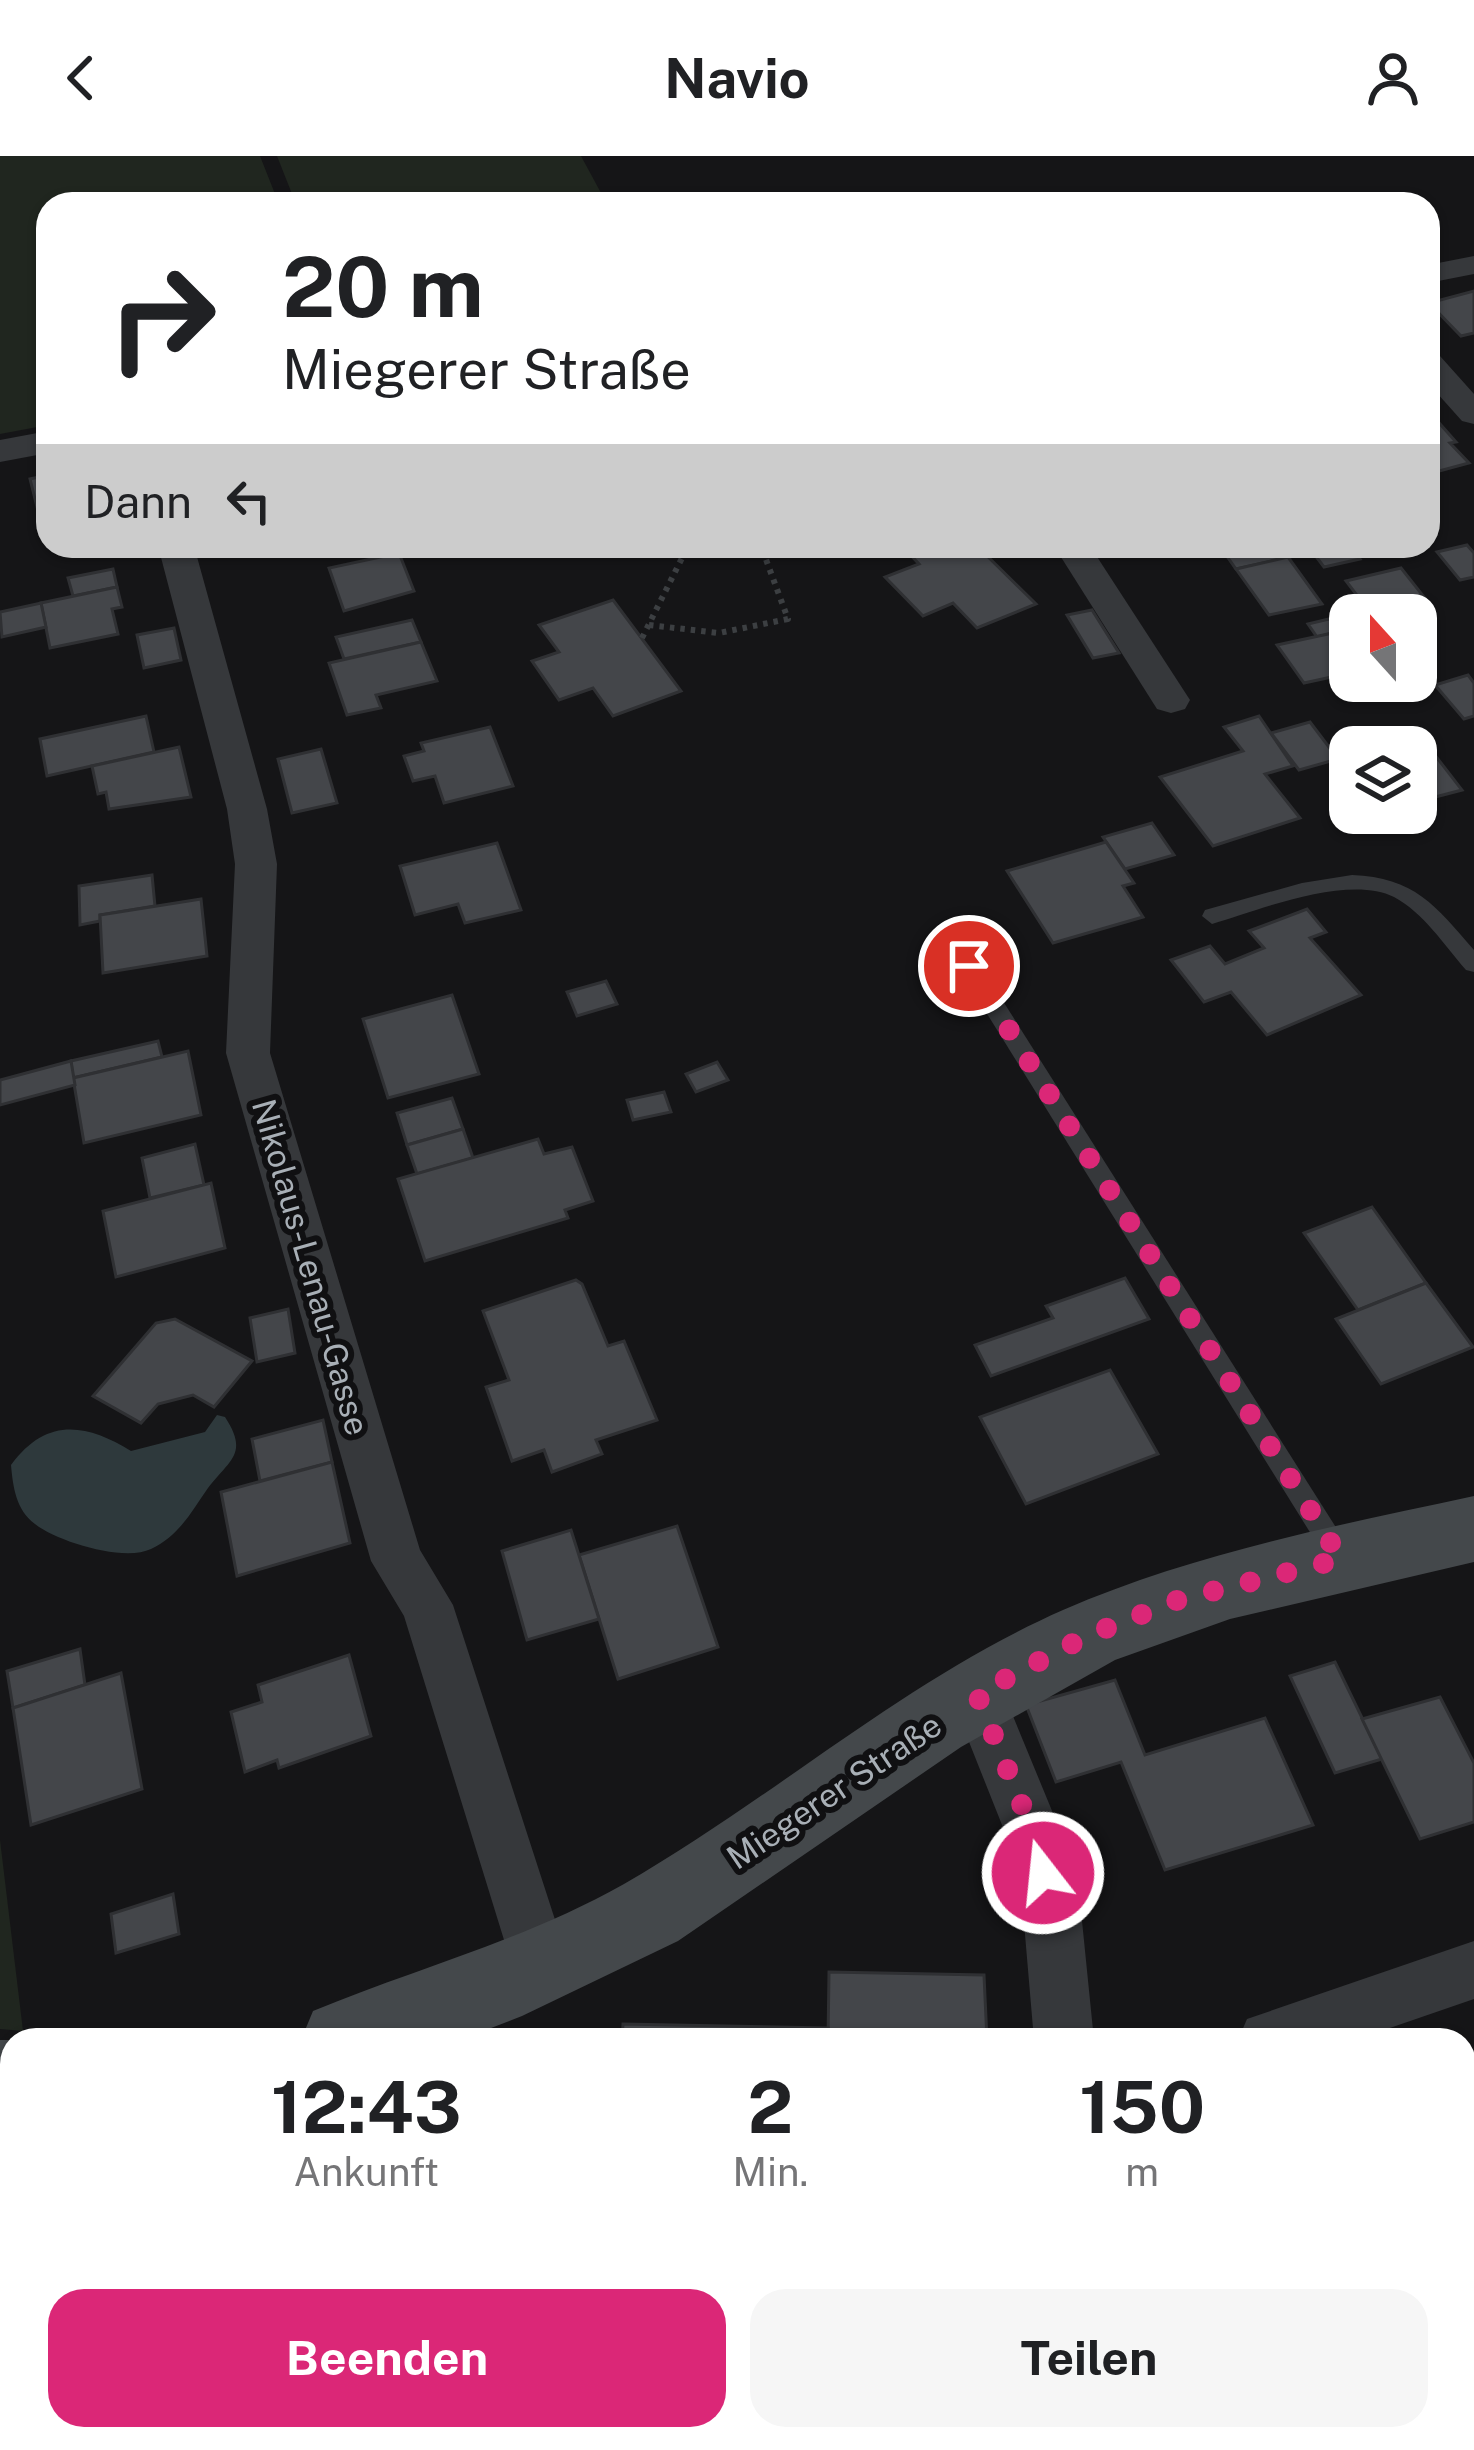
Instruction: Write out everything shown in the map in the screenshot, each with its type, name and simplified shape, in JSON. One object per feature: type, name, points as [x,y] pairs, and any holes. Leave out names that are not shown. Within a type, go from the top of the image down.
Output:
[{"type":"main road","name":"Miegerer Straße","points":[[376,2028],[542,1969],[689,1890],[977,1694],[1087,1636],[1178,1600],[1474,1529]]},
{"type":"street","points":[[1440,272],[1474,265]]},
{"type":"street","points":[[1440,376],[1474,414]]},
{"type":"street","points":[[0,451],[36,444]]},
{"type":"street","name":"Nikolaus-Lenau-Gasse","points":[[179,558],[247,809],[256,864],[248,1053],[397,1561],[427,1605],[542,1969]]},
{"type":"street","points":[[1080,558],[1171,700]]},
{"type":"street","points":[[977,1694],[1034,1835],[1052,1911],[1063,2028]]},
{"type":"street","points":[[1303,2028],[1474,1970]]},
{"type":"lane","points":[[1212,916],[1306,890],[1391,887],[1413,900],[1474,964]]},
{"type":"lane","points":[[969,966],[1341,1559]]},
{"type":"path","points":[[642,638],[682,558]]},
{"type":"path","points":[[649,625],[677,634],[738,634],[788,619],[765,558]]},
{"type":"shaded area","points":[[0,156],[260,156],[274,192],[36,192],[36,427],[0,434]]},
{"type":"shaded area","points":[[277,156],[581,156],[600,192],[291,192]]},
{"type":"shaded area","points":[[217,1415],[225,1417],[232,1429],[234,1456],[177,1530],[151,1549],[108,1552],[75,1543],[45,1531],[20,1505],[11,1465],[24,1449],[52,1432],[82,1430],[131,1451],[205,1432]]},
{"type":"shaded area","points":[[0,1840],[23,2028],[0,2028]]},
{"type":"building","points":[[1474,291],[1474,333],[1461,336],[1440,314],[1440,300]]},
{"type":"building","points":[[1440,424],[1456,442],[1450,443],[1469,463],[1440,471]]},
{"type":"building","points":[[1467,545],[1474,553],[1474,577],[1460,580],[1440,551]]},
{"type":"building","points":[[401,558],[414,591],[344,611],[329,568]]},
{"type":"building","points":[[913,558],[989,558],[1036,604],[977,628],[953,603],[923,616],[885,577],[919,564]]},
{"type":"building","points":[[1228,558],[1286,558],[1236,569]]},
{"type":"building","points":[[1289,558],[1322,604],[1269,615],[1236,569]]},
{"type":"building","points":[[1317,558],[1360,559],[1324,567]]},
{"type":"building","points":[[1401,568],[1422,594],[1356,594],[1346,581]]},
{"type":"building","points":[[113,569],[117,587],[73,596],[68,578]]},
{"type":"building","points":[[117,587],[122,607],[112,609],[118,634],[50,648],[41,603]]},
{"type":"building","points":[[613,600],[681,691],[613,716],[593,688],[559,700],[532,661],[559,652],[539,625]]},
{"type":"building","points":[[41,603],[46,627],[2,637],[0,612]]},
{"type":"building","points":[[1092,610],[1119,653],[1093,658],[1067,615]]},
{"type":"building","points":[[1329,619],[1329,634],[1317,637],[1308,624]]},
{"type":"building","points":[[412,620],[421,642],[344,659],[336,637]]},
{"type":"building","points":[[174,628],[181,660],[144,668],[137,635]]},
{"type":"building","points":[[1329,634],[1329,678],[1304,683],[1277,645]]},
{"type":"building","points":[[421,642],[437,681],[376,695],[381,708],[347,715],[329,663]]},
{"type":"building","points":[[1468,675],[1474,683],[1474,716],[1464,719],[1437,684]]},
{"type":"building","points":[[146,716],[154,752],[47,776],[40,739]]},
{"type":"building","points":[[1259,716],[1293,766],[1265,774],[1300,818],[1213,846],[1160,777],[1243,751],[1224,727]]},
{"type":"building","points":[[1310,722],[1329,747],[1329,762],[1299,770],[1271,733]]},
{"type":"building","points":[[490,727],[513,786],[444,803],[435,776],[413,781],[404,756],[424,751],[421,743]]},
{"type":"building","points":[[179,747],[191,797],[109,809],[106,792],[98,794],[92,766]]},
{"type":"building","points":[[321,749],[337,803],[292,813],[278,759]]},
{"type":"building","points":[[1437,758],[1462,790],[1437,797]]},
{"type":"building","points":[[1152,823],[1174,855],[1125,869],[1103,837]]},
{"type":"building","points":[[1106,842],[1134,883],[1123,886],[1143,917],[1053,943],[1007,871]]},
{"type":"building","points":[[497,843],[521,910],[465,923],[458,904],[415,915],[400,866]]},
{"type":"building","points":[[152,875],[155,906],[100,915],[100,921],[80,925],[79,886]]},
{"type":"building","points":[[201,899],[207,956],[103,973],[100,915]]},
{"type":"building","points":[[1307,909],[1326,932],[1310,938],[1361,995],[1267,1035],[1231,992],[1204,1002],[1171,960],[1210,946],[1225,964],[1264,948],[1249,931]]},
{"type":"building","points":[[606,981],[617,1004],[577,1016],[567,992]]},
{"type":"building","points":[[452,995],[479,1074],[388,1098],[363,1019]]},
{"type":"building","points":[[158,1041],[162,1057],[73,1078],[71,1061]]},
{"type":"building","points":[[188,1051],[201,1115],[84,1143],[73,1078]]},
{"type":"building","points":[[71,1061],[75,1085],[0,1105],[0,1080]]},
{"type":"building","points":[[717,1062],[728,1080],[696,1092],[686,1074]]},
{"type":"building","points":[[664,1092],[671,1112],[633,1120],[627,1100]]},
{"type":"building","points":[[452,1098],[463,1129],[407,1145],[397,1113]]},
{"type":"building","points":[[463,1129],[473,1158],[417,1174],[407,1145]]},
{"type":"building","points":[[538,1139],[544,1154],[572,1147],[593,1201],[565,1210],[568,1218],[425,1261],[398,1179]]},
{"type":"building","points":[[195,1144],[204,1185],[150,1198],[142,1158]]},
{"type":"building","points":[[211,1183],[225,1248],[116,1277],[103,1211]]},
{"type":"building","points":[[1372,1207],[1426,1283],[1358,1310],[1304,1233]]},
{"type":"building","points":[[1125,1278],[1149,1319],[991,1376],[975,1345],[1053,1318],[1046,1306]]},
{"type":"building","points":[[576,1280],[582,1284],[608,1346],[624,1341],[657,1420],[596,1440],[602,1454],[552,1472],[544,1450],[512,1461],[486,1387],[509,1380],[483,1311]]},
{"type":"building","points":[[1426,1283],[1473,1347],[1381,1384],[1336,1319]]},
{"type":"building","points":[[288,1309],[295,1353],[257,1362],[250,1318]]},
{"type":"building","points":[[175,1319],[252,1361],[214,1407],[193,1395],[158,1404],[141,1423],[93,1396],[156,1323]]},
{"type":"building","points":[[1110,1370],[1158,1454],[1026,1504],[980,1417]]},
{"type":"building","points":[[323,1420],[332,1462],[260,1481],[252,1439]]},
{"type":"building","points":[[332,1462],[350,1543],[237,1576],[221,1492]]},
{"type":"building","points":[[677,1526],[718,1647],[618,1679],[579,1555]]},
{"type":"building","points":[[571,1530],[599,1619],[527,1640],[502,1551]]},
{"type":"building","points":[[80,1649],[85,1685],[13,1708],[7,1671]]},
{"type":"building","points":[[349,1655],[371,1736],[279,1768],[277,1760],[245,1772],[231,1712],[262,1702],[258,1685]]},
{"type":"building","points":[[1335,1662],[1382,1759],[1335,1773],[1290,1676]]},
{"type":"building","points":[[121,1673],[142,1789],[31,1825],[13,1708]]},
{"type":"building","points":[[1115,1680],[1145,1755],[1265,1718],[1313,1825],[1165,1870],[1121,1762],[1056,1782],[1026,1705]]},
{"type":"building","points":[[1440,1697],[1474,1763],[1474,1822],[1420,1839],[1362,1719]]},
{"type":"building","points":[[173,1894],[179,1934],[116,1953],[111,1914]]},
{"type":"building","points":[[829,1972],[984,1975],[986,2028],[828,2028]]},
{"type":"building","points":[[623,2024],[828,2028],[623,2028]]},
{"type":"route","points":[[969,966],[1341,1559],[1178,1600],[1087,1636],[977,1694],[1034,1835],[1043,1873]]}]
